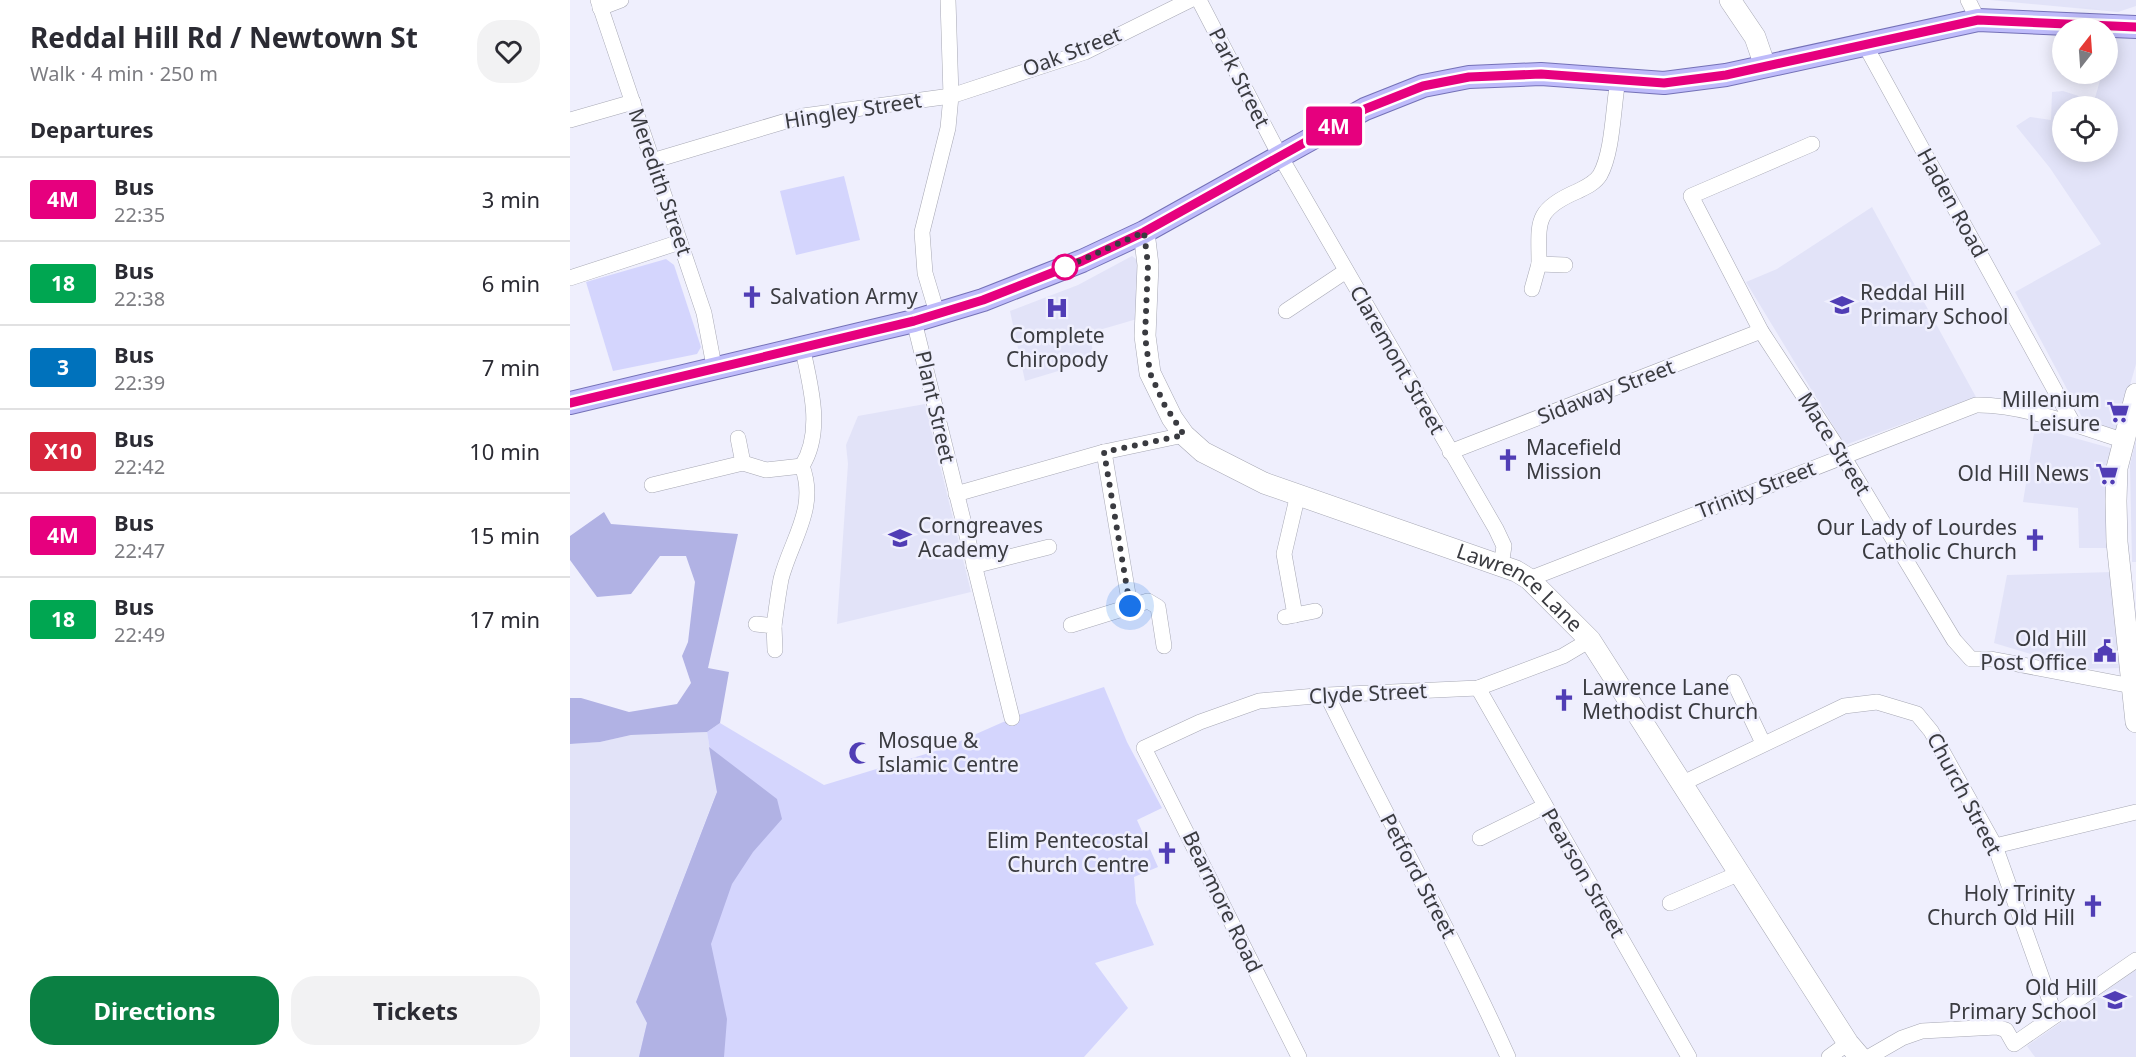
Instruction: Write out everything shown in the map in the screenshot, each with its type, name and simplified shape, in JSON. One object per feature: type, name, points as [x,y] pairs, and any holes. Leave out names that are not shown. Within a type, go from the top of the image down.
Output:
[{"type":"main road","points":[[570,403],[714,366],[914,321],[974,302],[1082,261],[1144,232],[1365,109],[1423,86],[1469,77],[1503,75],[1541,74],[1664,83],[1726,75],[1865,45],[1973,10],[2136,27]]},
{"type":"street","points":[[599,4],[621,0]]},
{"type":"street","points":[[937,313],[925,273],[922,232],[948,128],[951,96],[948,0]]},
{"type":"street","name":"Oak Street","points":[[951,96],[1085,52],[1190,0]]},
{"type":"street","name":"Park Street","points":[[1199,0],[1280,156]]},
{"type":"street","points":[[1730,0],[1755,37],[1765,66]]},
{"type":"street","name":"Meredith Street","points":[[599,4],[704,312],[714,366]]},
{"type":"street","name":"Haden Road","points":[[1865,45],[2074,425]]},
{"type":"street","points":[[1532,289],[1539,264],[1537,233],[1543,216],[1566,196],[1589,186],[1599,177],[1606,162],[1618,80]]},
{"type":"street","name":"Hingley Street","points":[[652,161],[803,116],[951,96]]},
{"type":"street","points":[[570,120],[633,102]]},
{"type":"street","name":"Mace Street","points":[[1812,144],[1690,196],[1761,331],[1843,456],[1954,640],[1971,659],[1991,659],[2132,686]]},
{"type":"street","name":"Claremont Street","points":[[1280,156],[1504,546],[1501,566]]},
{"type":"street","name":"Lawrence Lane","points":[[1144,232],[1148,265],[1145,336],[1150,373],[1164,404],[1184,435],[1203,452],[1245,476],[1516,571],[1528,579],[1590,640],[1854,1050]]},
{"type":"street","points":[[570,278],[680,242]]},
{"type":"street","points":[[1539,264],[1565,265]]},
{"type":"street","points":[[1286,311],[1346,271]]},
{"type":"street","name":"Plant Street","points":[[914,321],[1012,718]]},
{"type":"street","name":"Sidaway Street","points":[[1450,453],[1761,331]]},
{"type":"street","points":[[652,485],[743,463],[766,470],[802,466],[810,454],[813,437],[814,398],[802,346]]},
{"type":"street","points":[[2136,394],[2116,468],[2117,542],[2129,576],[2132,686],[2136,722]]},
{"type":"street","name":"Trinity Street","points":[[1528,579],[1976,405],[1992,405],[2074,425],[2122,440]]},
{"type":"street","name":"Plant Street","points":[[956,494],[1104,452],[1184,435]]},
{"type":"street","points":[[738,438],[743,463]]},
{"type":"street","points":[[1104,452],[1130,606]]},
{"type":"street","points":[[775,650],[774,626],[781,579],[804,521],[808,499],[807,478],[802,466]]},
{"type":"street","points":[[1298,494],[1284,554],[1290,616],[1315,611]]},
{"type":"street","points":[[974,566],[1049,548]]},
{"type":"street","points":[[1071,625],[1148,601],[1158,607],[1164,646]]},
{"type":"street","points":[[756,624],[774,626]]},
{"type":"street","name":"Clyde Street","points":[[1144,748],[1200,722],[1259,701],[1327,694],[1478,688],[1563,656],[1590,640]]},
{"type":"street","points":[[1734,682],[1763,743]]},
{"type":"street","name":"Pearson Street","points":[[1478,688],[1689,1057]]},
{"type":"street","name":"Petford Street","points":[[1327,694],[1417,876],[1478,990],[1508,1057]]},
{"type":"street","name":"Church Street","points":[[1683,783],[1844,706],[1876,702],[1917,714],[1931,731],[1995,846],[2055,1015]]},
{"type":"street","name":"Bearmore Road","points":[[1144,748],[1299,1057]]},
{"type":"street","points":[[1480,838],[1545,806]]},
{"type":"street","points":[[1995,846],[2136,812]]},
{"type":"street","points":[[1670,903],[1740,873]]},
{"type":"street","points":[[1869,1057],[1902,1038],[1922,1031],[1997,1028],[2006,1030],[2019,1051],[2055,1015],[2136,960]]},
{"type":"street","points":[[1829,1057],[1854,1050]]},
{"type":"shaded area","points":[[1990,0],[2136,0],[2136,6],[2118,12]]},
{"type":"shaded area","points":[[2118,37],[2136,39],[2136,364],[2117,431],[2083,419],[2015,292],[2101,244],[2050,168],[2016,126],[2030,117],[2051,120],[2052,92],[2063,91],[2078,96],[2052,96],[2052,162],[2118,162],[2118,96],[2095,96],[2099,84],[2118,84]]},
{"type":"shaded area","points":[[844,176],[860,240],[796,255],[780,191]]},
{"type":"shaded area","name":"Reddal Hill Primary School","points":[[1872,207],[1976,397],[1845,445],[1746,282],[1777,269]]},
{"type":"shaded area","points":[[1132,256],[1141,263],[1137,319],[1089,333],[1095,360],[1025,381],[1010,311],[1078,285]]},
{"type":"shaded area","points":[[666,259],[674,265],[701,347],[697,354],[613,371],[586,282]]},
{"type":"shaded area","name":"Corngreaves Academy","points":[[925,404],[971,592],[837,624],[848,464],[846,445],[858,416]]},
{"type":"shaded area","points":[[2035,427],[2114,449],[2112,548],[2079,548],[2078,508],[2023,502]]},
{"type":"shaded area","points":[[2136,439],[2136,562],[2132,562],[2130,465]]},
{"type":"shaded area","points":[[604,512],[611,524],[738,534],[708,668],[729,672],[720,723],[707,732],[631,735],[600,742],[570,744],[570,698],[581,698],[629,712],[677,704],[691,683],[682,656],[688,642],[695,582],[686,556],[660,556],[631,594],[597,597],[570,560],[570,536]]},
{"type":"shaded area","points":[[2113,572],[2123,668],[2080,669],[1994,643],[2007,575]]},
{"type":"shaded area","points":[[1104,687],[1127,742],[1162,808],[1137,820],[1158,867],[1134,877],[1136,903],[1154,945],[1095,963],[1128,1008],[1084,1057],[639,1057],[647,1023],[636,1002],[717,792],[707,732],[720,723],[824,785],[942,749],[1019,715]]},
{"type":"shaded area","points":[[707,732],[717,791],[636,1002],[647,1023],[643,1048],[639,1057],[570,1057],[570,744],[600,742],[631,735]]},
{"type":"shaded area","points":[[709,747],[777,799],[782,819],[753,852],[732,884],[711,944],[727,1019],[724,1057],[639,1057],[647,1023],[636,1002],[717,792]]},
{"type":"shaded area","name":"Old Hill Primary School","points":[[2136,970],[2136,1057],[2035,1057],[2027,1046]]},
{"type":"bus line","name":"4M","points":[[570,403],[758,356],[914,321],[983,300],[1082,261],[1144,232],[1365,109],[1423,86],[1469,77],[1541,74],[1664,83],[1726,75],[1978,20],[2136,27]]},
{"type":"place","name":"Salvation Army","points":[[752,297]]},
{"type":"place","name":"Reddal Hill Primary School","points":[[1842,305]]},
{"type":"place","name":"Complete Chiropody","points":[[1057,308]]},
{"type":"place","name":"Millenium Leisure","points":[[2118,412]]},
{"type":"place","name":"Macefield Mission","points":[[1508,460]]},
{"type":"place","name":"Old Hill News","points":[[2107,474]]},
{"type":"place","name":"Corngreaves Academy","points":[[900,538]]},
{"type":"place","name":"Our Lady of Lourdes Catholic Church","points":[[2035,540]]},
{"type":"place","name":"Old Hill Post Office","points":[[2105,651]]},
{"type":"place","name":"Lawrence Lane Methodist Church","points":[[1564,700]]},
{"type":"place","name":"Mosque & Islamic Centre","points":[[860,753]]},
{"type":"place","name":"Elim Pentecostal Church Centre","points":[[1167,853]]},
{"type":"place","name":"Holy Trinity Church Old Hill","points":[[2093,906]]},
{"type":"place","name":"Old Hill Primary School","points":[[2115,1000]]},
{"type":"route","points":[[1065,267],[1062,269],[1144,232],[1148,265],[1145,336],[1150,373],[1164,404],[1184,435],[1104,452],[1130,606]]}]
